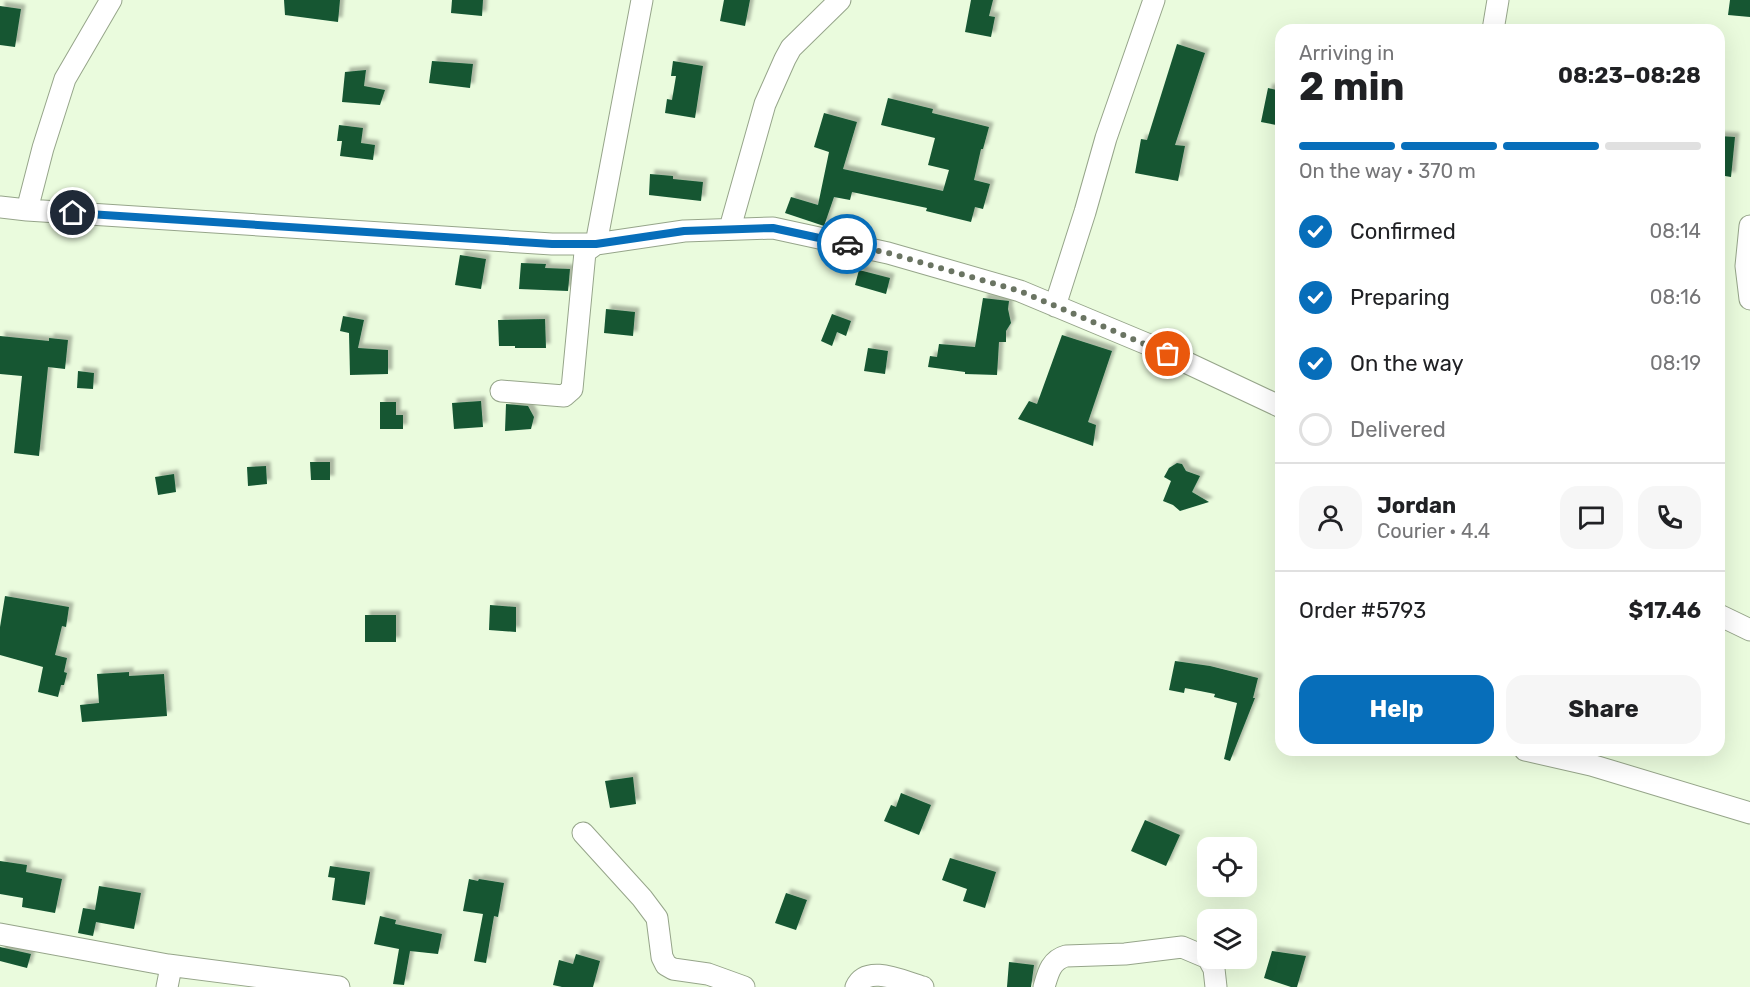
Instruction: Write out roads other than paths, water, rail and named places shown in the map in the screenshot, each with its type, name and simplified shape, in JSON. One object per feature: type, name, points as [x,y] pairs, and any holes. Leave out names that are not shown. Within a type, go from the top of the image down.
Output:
[{"type":"street","points":[[27,210],[43,148],[65,79],[111,0]]},
{"type":"street","points":[[501,391],[564,396],[573,389],[585,252],[596,244],[642,0]]},
{"type":"street","points":[[730,228],[765,104],[785,59],[791,48],[840,0]]},
{"type":"street","points":[[1055,306],[1106,138],[1154,0]]},
{"type":"street","points":[[1494,24],[1498,0]]},
{"type":"street","points":[[0,207],[552,244],[596,244],[684,231],[773,228],[888,253],[1020,291],[1147,344],[1275,404]]},
{"type":"street","points":[[1750,228],[1746,266],[1750,299]]},
{"type":"street","points":[[1725,618],[1750,630]]},
{"type":"street","points":[[1551,756],[1591,765],[1750,813]]},
{"type":"street","points":[[583,833],[642,898],[657,918],[662,957],[666,964],[673,969],[708,974],[744,987]]},
{"type":"street","points":[[0,934],[168,965],[339,987]]},
{"type":"street","points":[[1044,987],[1052,964],[1058,958],[1066,956],[1125,954],[1172,947],[1182,947],[1197,953]]},
{"type":"street","points":[[167,987],[170,972],[168,965]]},
{"type":"street","points":[[1214,969],[1216,987]]},
{"type":"street","points":[[856,987],[866,976],[874,974],[922,987]]}]
